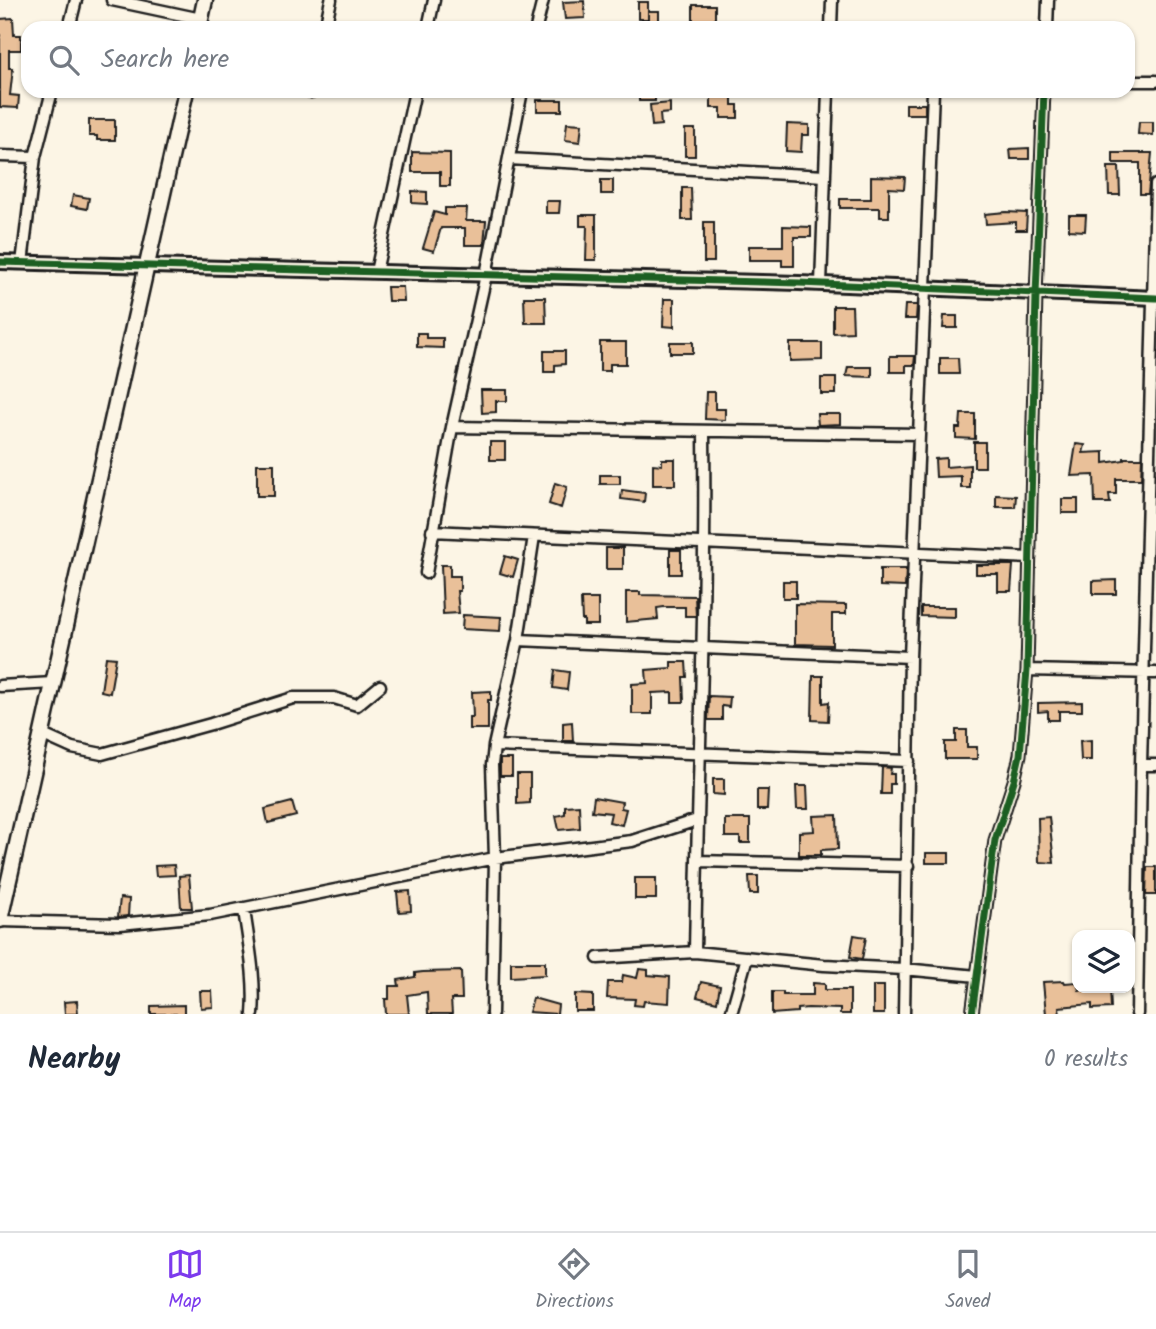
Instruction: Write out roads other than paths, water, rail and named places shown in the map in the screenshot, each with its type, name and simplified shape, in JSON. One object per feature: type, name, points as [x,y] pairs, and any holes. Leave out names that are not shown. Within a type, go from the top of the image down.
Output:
[{"type":"main road","points":[[201,21],[205,0]]},
{"type":"main road","points":[[0,920],[184,98]]},
{"type":"street","points":[[71,21],[76,0]]},
{"type":"street","points":[[112,0],[189,21]]},
{"type":"street","points":[[326,21],[331,0]]},
{"type":"street","points":[[430,21],[434,0]]},
{"type":"street","points":[[538,21],[543,0]]},
{"type":"street","points":[[831,21],[832,0]]},
{"type":"street","points":[[1047,21],[1048,0]]},
{"type":"street","points":[[1135,81],[1156,81]]},
{"type":"street","points":[[22,263],[35,157],[50,98]]},
{"type":"street","points":[[376,272],[413,98]]},
{"type":"street","points":[[426,573],[452,426],[486,275],[521,98]]},
{"type":"street","points":[[821,285],[828,98]]},
{"type":"street","points":[[904,1014],[910,657],[933,98]]},
{"type":"street","points":[[972,1014],[995,840],[1020,755],[1027,670],[1044,98]]},
{"type":"street","points":[[0,156],[35,157]]},
{"type":"street","points":[[509,159],[825,176]]},
{"type":"street","points":[[1137,1014],[1143,673],[1151,586],[1156,188]]},
{"type":"street","points":[[0,262],[821,285],[1154,298]]},
{"type":"street","points":[[452,426],[919,434]]},
{"type":"street","points":[[695,952],[698,754],[706,545],[704,432]]},
{"type":"street","points":[[432,531],[1030,558]]},
{"type":"street","points":[[492,1014],[495,858],[492,765],[518,640],[534,536]]},
{"type":"street","points":[[518,640],[910,657]]},
{"type":"street","points":[[1027,670],[1156,673]]},
{"type":"street","points":[[0,687],[53,683]]},
{"type":"street","points":[[43,735],[72,748],[102,754],[293,698],[334,698],[357,705],[380,686]]},
{"type":"street","points":[[494,746],[909,761]]},
{"type":"street","points":[[1141,765],[1156,765]]},
{"type":"street","points":[[0,920],[120,924],[244,910],[495,858],[632,841],[697,820]]},
{"type":"street","points":[[696,861],[908,866]]},
{"type":"street","points":[[244,910],[253,968],[253,1014]]},
{"type":"street","points":[[598,958],[695,952],[977,976]]},
{"type":"street","points":[[731,1014],[747,957]]}]
